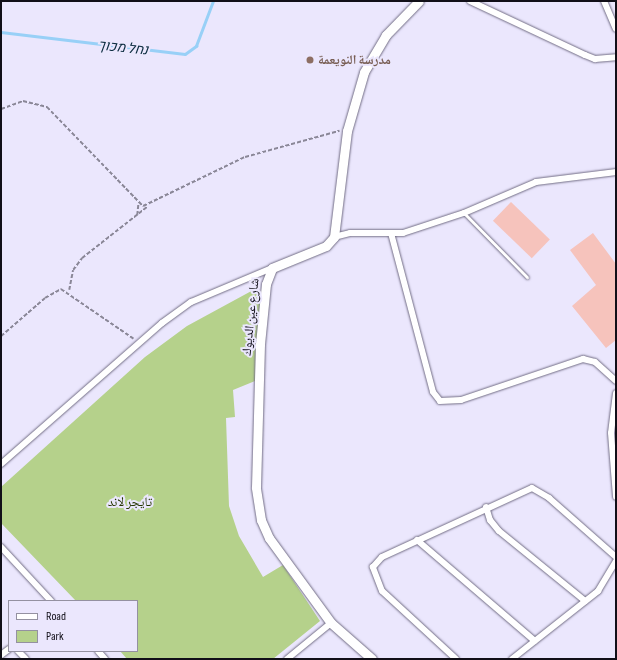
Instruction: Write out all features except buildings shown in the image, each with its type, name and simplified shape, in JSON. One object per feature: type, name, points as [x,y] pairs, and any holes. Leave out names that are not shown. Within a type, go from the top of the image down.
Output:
[{"type":"street","points":[[419,1],[386,35],[370,58],[347,130],[334,237],[391,233],[418,229],[464,213],[536,182],[616,172]]},
{"type":"street","points":[[470,1],[595,59],[616,57]]},
{"type":"street","points":[[604,1],[616,30]]},
{"type":"street","points":[[391,233],[429,377],[440,401],[461,400],[583,360],[595,362],[616,381]]},
{"type":"street","name":"شارع عين الديوك","points":[[334,237],[326,246],[272,268],[266,284],[260,344],[258,508],[269,538],[331,623],[372,659]]},
{"type":"street","points":[[1,464],[138,344],[191,302],[272,268]]},
{"type":"street","points":[[616,393],[611,433],[616,497]]},
{"type":"street","points":[[456,659],[390,600],[373,574],[373,567],[382,557],[527,488],[539,490],[616,557]]},
{"type":"street","points":[[486,507],[490,520],[499,531],[585,601]]},
{"type":"street","points":[[417,540],[535,641]]},
{"type":"street","points":[[1,547],[50,600]]},
{"type":"street","points":[[512,659],[598,591],[616,561]]},
{"type":"street","points":[[287,659],[331,623]]},
{"type":"lane","points":[[464,213],[527,277]]},
{"type":"path","points":[[1,109],[23,101],[47,107],[138,205],[148,206]]},
{"type":"path","points":[[69,291],[73,270],[82,258],[148,206],[245,157],[324,132],[347,130]]},
{"type":"path","points":[[137,215],[138,205]]},
{"type":"path","points":[[1,336],[54,291],[69,291],[138,344]]},
{"type":"green space","name":"تايجر لاند","points":[[257,288],[261,293],[255,381],[233,390],[235,417],[226,418],[229,506],[239,536],[263,577],[283,565],[320,621],[273,659],[127,659],[121,652],[138,652],[138,600],[75,600],[1,523],[1,487],[145,357],[187,326]]},
{"type":"waterway","name":"נחל מכוך","points":[[1,32],[185,54],[196,46],[213,1]]},
{"type":"place","name":"مدرسة النويعمة","points":[[310,60]]}]
